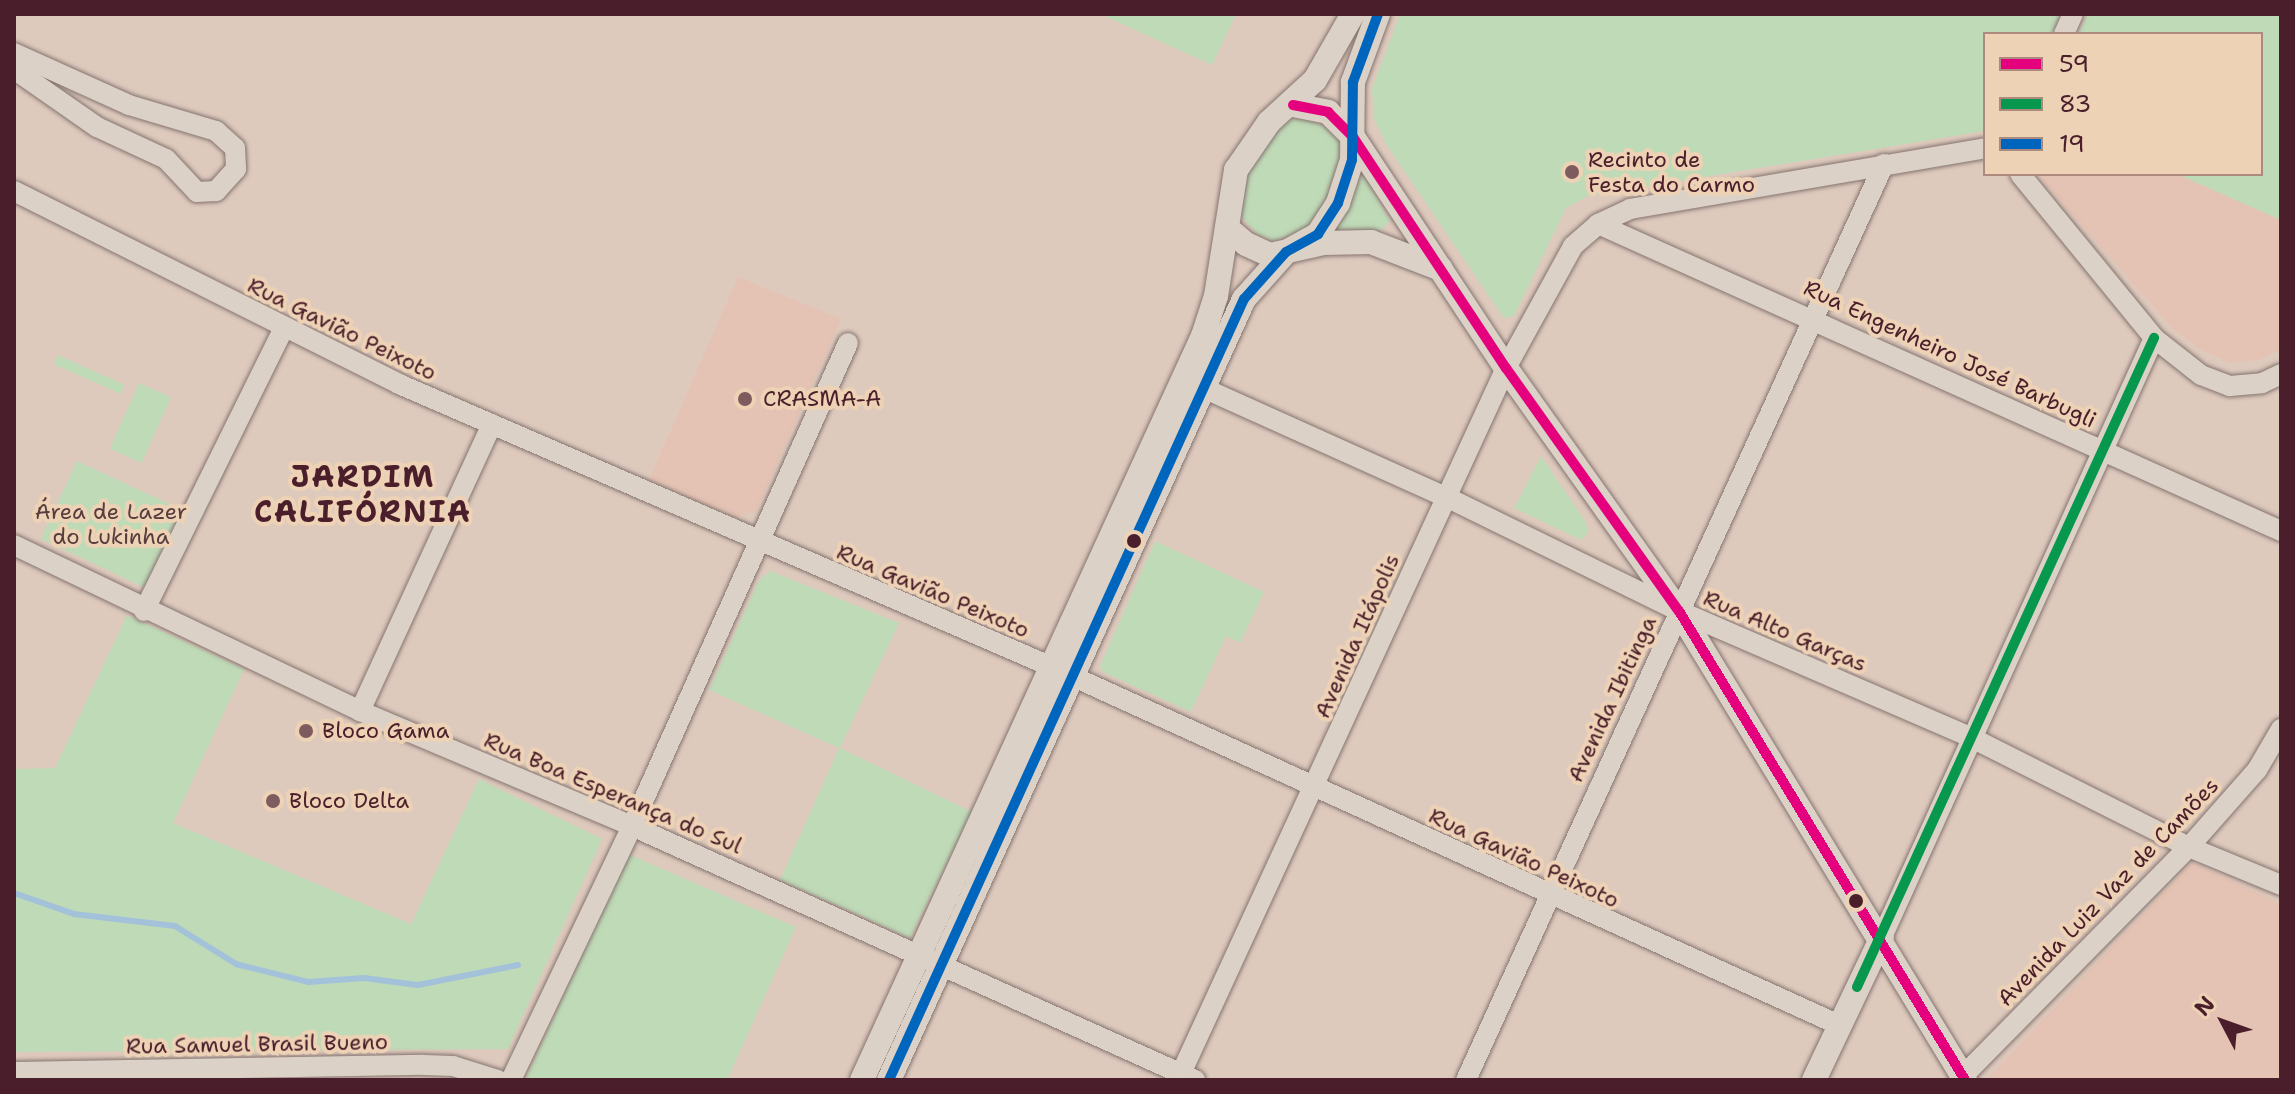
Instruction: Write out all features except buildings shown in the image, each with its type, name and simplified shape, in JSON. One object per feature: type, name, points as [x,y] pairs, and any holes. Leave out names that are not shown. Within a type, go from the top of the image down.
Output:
[{"type":"main road","points":[[1194,384],[1216,296],[1227,228],[1228,198],[1250,144],[1293,105],[1335,53],[1353,14]]},
{"type":"main road","points":[[889,1080],[941,965],[1062,672],[1194,384],[1244,299],[1286,252],[1318,234],[1333,213],[1347,182],[1353,137],[1353,82],[1378,14]]},
{"type":"main road","points":[[1293,105],[1328,112],[1353,137],[1444,270],[1506,368],[1679,611],[1882,937],[1962,1079]]},
{"type":"main road","points":[[1227,228],[1246,244],[1270,255],[1324,243],[1371,242],[1396,247],[1444,270]]},
{"type":"main road","points":[[862,1080],[918,955],[1062,672]]},
{"type":"main road","points":[[1814,1080],[1882,937]]},
{"type":"main road","points":[[1864,973],[1903,974]]},
{"type":"street","points":[[17,62],[129,105],[216,131],[235,148],[236,169],[216,191],[197,192],[166,159],[97,127],[17,62]]},
{"type":"street","points":[[1598,224],[1638,207],[1983,148]]},
{"type":"street","name":"Avenida Ibitinga","points":[[1466,1080],[1884,164]]},
{"type":"street","points":[[2022,176],[2154,338],[2201,375],[2230,386],[2262,383],[2281,374]]},
{"type":"street","name":"Rua Gavião Peixoto","points":[[14,191],[283,330],[491,426],[756,543],[1062,672],[1548,897],[1839,1025]]},
{"type":"street","name":"Rua Engenheiro José Barbugli","points":[[1598,224],[1814,318],[2281,531]]},
{"type":"street","name":"Avenida Itápolis","points":[[1185,1078],[1506,368],[1563,261],[1598,224]]},
{"type":"street","points":[[144,611],[283,330]]},
{"type":"street","points":[[1882,937],[2154,338]]},
{"type":"street","points":[[511,1080],[632,826],[848,343]]},
{"type":"street","name":"Rua Alto Garças","points":[[1194,384],[1446,497],[1679,611],[1972,738],[2189,847],[2281,885]]},
{"type":"street","points":[[360,711],[491,426]]},
{"type":"street","name":"Rua Boa Esperança do Sul","points":[[14,545],[144,611],[360,711],[632,826],[1185,1078]]},
{"type":"street","name":"Avenida Luiz Vaz de Camões","points":[[1962,1079],[2189,847],[2257,770],[2281,729]]},
{"type":"street","name":"Rua Samuel Brasil Bueno","points":[[14,1072],[424,1065],[453,1066],[498,1080]]},
{"type":"shaded area","points":[[2039,176],[2182,176],[2281,220],[2281,349],[2259,360],[2231,363],[2199,349],[2171,327]]},
{"type":"shaded area","name":"CRASMA-A","points":[[738,277],[841,319],[756,511],[735,518],[649,480]]},
{"type":"shaded area","points":[[2192,862],[2281,904],[2281,1080],[1986,1080]]},
{"type":"green space","points":[[1100,14],[1236,14],[1212,65]]},
{"type":"green space","name":"Recinto de Festa do Carmo","points":[[1400,14],[2061,14],[2054,32],[1983,32],[1983,131],[1588,196],[1566,208],[1514,316],[1504,318],[1388,147],[1374,119],[1372,88]]},
{"type":"green space","points":[[2087,14],[2281,14],[2281,220],[2182,176],[2263,176],[2263,32],[2080,32]]},
{"type":"green space","points":[[1301,118],[1331,128],[1341,140],[1342,170],[1315,226],[1275,241],[1258,235],[1238,213],[1242,180],[1283,122]]},
{"type":"green space","points":[[1362,172],[1390,221],[1380,231],[1336,229]]},
{"type":"green space","points":[[58,355],[125,385],[121,394],[54,364]]},
{"type":"green space","points":[[139,383],[171,397],[142,463],[110,449]]},
{"type":"green space","points":[[1541,456],[1585,521],[1588,533],[1581,540],[1514,508]]},
{"type":"green space","name":"Área de Lazer do Lukinha","points":[[77,461],[181,510],[145,588],[41,539]]},
{"type":"green space","points":[[1155,541],[1264,592],[1240,643],[1226,636],[1191,712],[1103,672],[1100,666]]},
{"type":"green space","points":[[770,571],[899,623],[840,748],[972,812],[910,938],[780,880],[839,748],[709,690],[759,580]]},
{"type":"green space","points":[[127,615],[244,669],[173,823],[411,924],[479,779],[602,839],[508,1049],[14,1052],[14,769],[55,768]]},
{"type":"green space","points":[[628,854],[796,927],[727,1080],[525,1080]]},
{"type":"waterway","points":[[14,893],[74,914],[175,926],[236,964],[308,982],[364,978],[418,985],[518,965]]},
{"type":"transit line","name":"19","points":[[889,1080],[1244,299],[1286,252],[1318,234],[1338,203],[1352,160],[1353,82],[1378,14]]},
{"type":"transit line","name":"59","points":[[1293,105],[1328,112],[1353,137],[1506,368],[1679,611],[1965,1080]]},
{"type":"transit line","name":"83","points":[[1857,987],[2154,338]]},
{"type":"place","name":"Recinto de Festa do Carmo","points":[[1572,172]]},
{"type":"place","name":"CRASMA-A","points":[[745,399]]},
{"type":"place","name":"Bloco Gama","points":[[306,731]]},
{"type":"place","name":"Bloco Delta","points":[[273,801]]},
{"type":"district","name":"JARDIM CALIFÓRNIA","points":[[363,494]]}]
